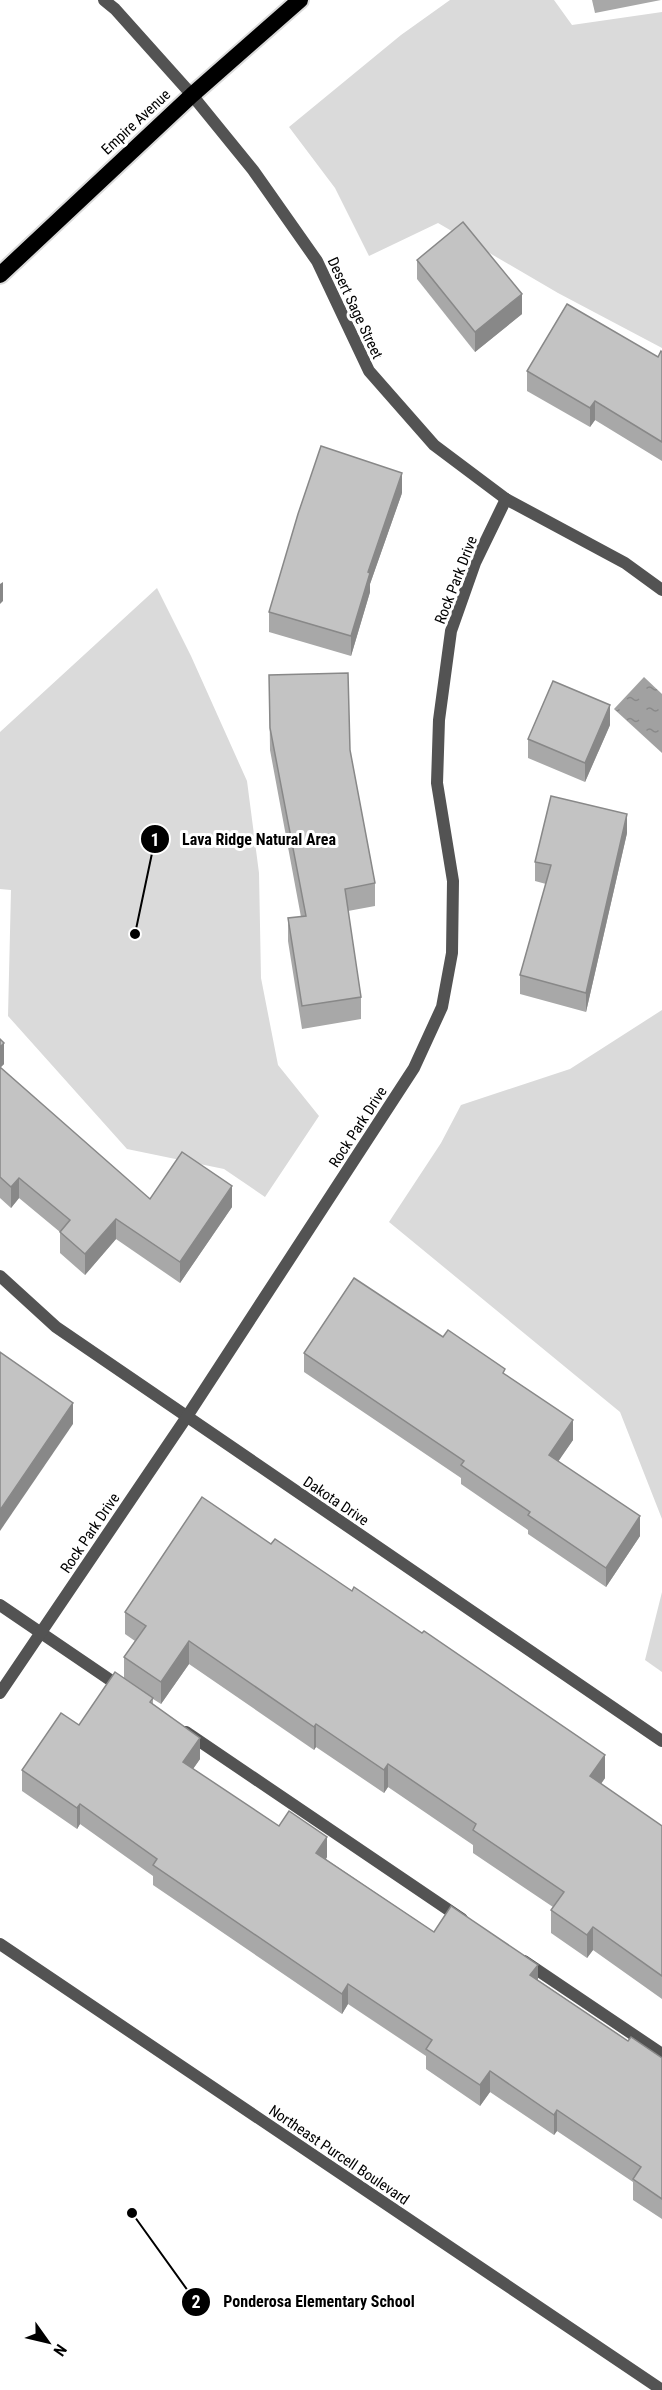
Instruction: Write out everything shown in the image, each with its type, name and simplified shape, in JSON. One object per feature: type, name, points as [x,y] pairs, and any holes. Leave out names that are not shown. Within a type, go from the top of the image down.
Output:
[{"type":"highway","name":"Empire Avenue","points":[[0,275],[192,95],[300,0]]},
{"type":"street","name":"Desert Sage Street","points":[[104,0],[192,95],[253,170],[317,261],[369,371],[434,445],[506,500],[625,563],[662,590]]},
{"type":"street","name":"Rock Park Drive","points":[[0,1693],[186,1418],[414,1068],[442,1007],[452,953],[453,881],[437,783],[439,720],[451,631],[475,563],[506,500]]},
{"type":"street","name":"Dakota Drive","points":[[0,1276],[56,1327],[186,1418],[662,1741]]},
{"type":"street","points":[[0,1605],[130,1693]]},
{"type":"street","points":[[179,1727],[475,1927]]},
{"type":"street","name":"Northeast Purcell Boulevard","points":[[0,1944],[662,2390]]},
{"type":"street","points":[[514,1954],[662,2054]]},
{"type":"shaded area","points":[[450,0],[554,0],[572,25],[662,12],[662,348],[558,293],[438,223],[369,256],[335,188],[289,127],[401,35]]},
{"type":"shaded area","points":[[157,588],[191,656],[247,781],[259,873],[261,978],[278,1065],[319,1116],[265,1197],[224,1169],[127,1149],[8,1016],[11,890],[0,889],[0,732]]},
{"type":"shaded area","points":[[662,1010],[662,1519],[620,1412],[389,1222],[441,1143],[461,1105],[570,1069]]},
{"type":"shaded area","points":[[662,1592],[662,1672],[645,1660]]},
{"type":"water","points":[[644,677],[662,694],[662,753],[614,709]]},
{"type":"building","points":[[463,222],[522,294],[475,332],[417,260]]},
{"type":"building","points":[[567,304],[658,357],[662,352],[662,442],[595,401],[590,408],[527,371]]},
{"type":"building","points":[[321,446],[402,473],[368,572],[370,573],[351,636],[269,612]]},
{"type":"building","points":[[348,673],[350,750],[375,883],[345,889],[361,997],[302,1006],[288,918],[306,916],[270,728],[269,675]]},
{"type":"building","points":[[553,681],[610,705],[585,763],[528,739]]},
{"type":"building","points":[[551,796],[627,814],[586,993],[520,975],[551,865],[535,862]]},
{"type":"building","points":[[0,1067],[150,1199],[182,1152],[232,1186],[180,1262],[116,1219],[85,1254],[60,1232],[70,1220],[19,1178],[11,1187],[0,1177]]},
{"type":"building","points":[[354,1278],[443,1337],[448,1330],[505,1369],[503,1373],[573,1420],[549,1455],[640,1516],[606,1568],[528,1515],[530,1512],[461,1465],[464,1461],[304,1353]]},
{"type":"building","points":[[0,1352],[73,1403],[0,1510]]},
{"type":"building","points":[[202,1497],[271,1544],[275,1539],[352,1591],[354,1587],[422,1633],[424,1631],[605,1755],[590,1776],[662,1826],[662,1976],[593,1927],[587,1935],[551,1910],[564,1892],[473,1830],[476,1824],[388,1764],[384,1770],[316,1724],[314,1727],[189,1641],[161,1682],[124,1657],[146,1626],[125,1612]]},
{"type":"building","points":[[115,1672],[153,1698],[150,1702],[200,1738],[183,1762],[279,1826],[289,1811],[327,1837],[316,1853],[434,1932],[451,1906],[538,1965],[530,1975],[628,2041],[631,2037],[662,2058],[662,2199],[633,2179],[641,2167],[557,2110],[554,2115],[490,2071],[480,2085],[426,2049],[432,2040],[348,1984],[342,1994],[153,1865],[157,1859],[80,1804],[77,1808],[22,1770],[61,1713],[79,1725]]},
{"type":"place","name":"Lava Ridge Natural Area","points":[[135,934]]},
{"type":"place","name":"Ponderosa Elementary School","points":[[132,2213]]}]
